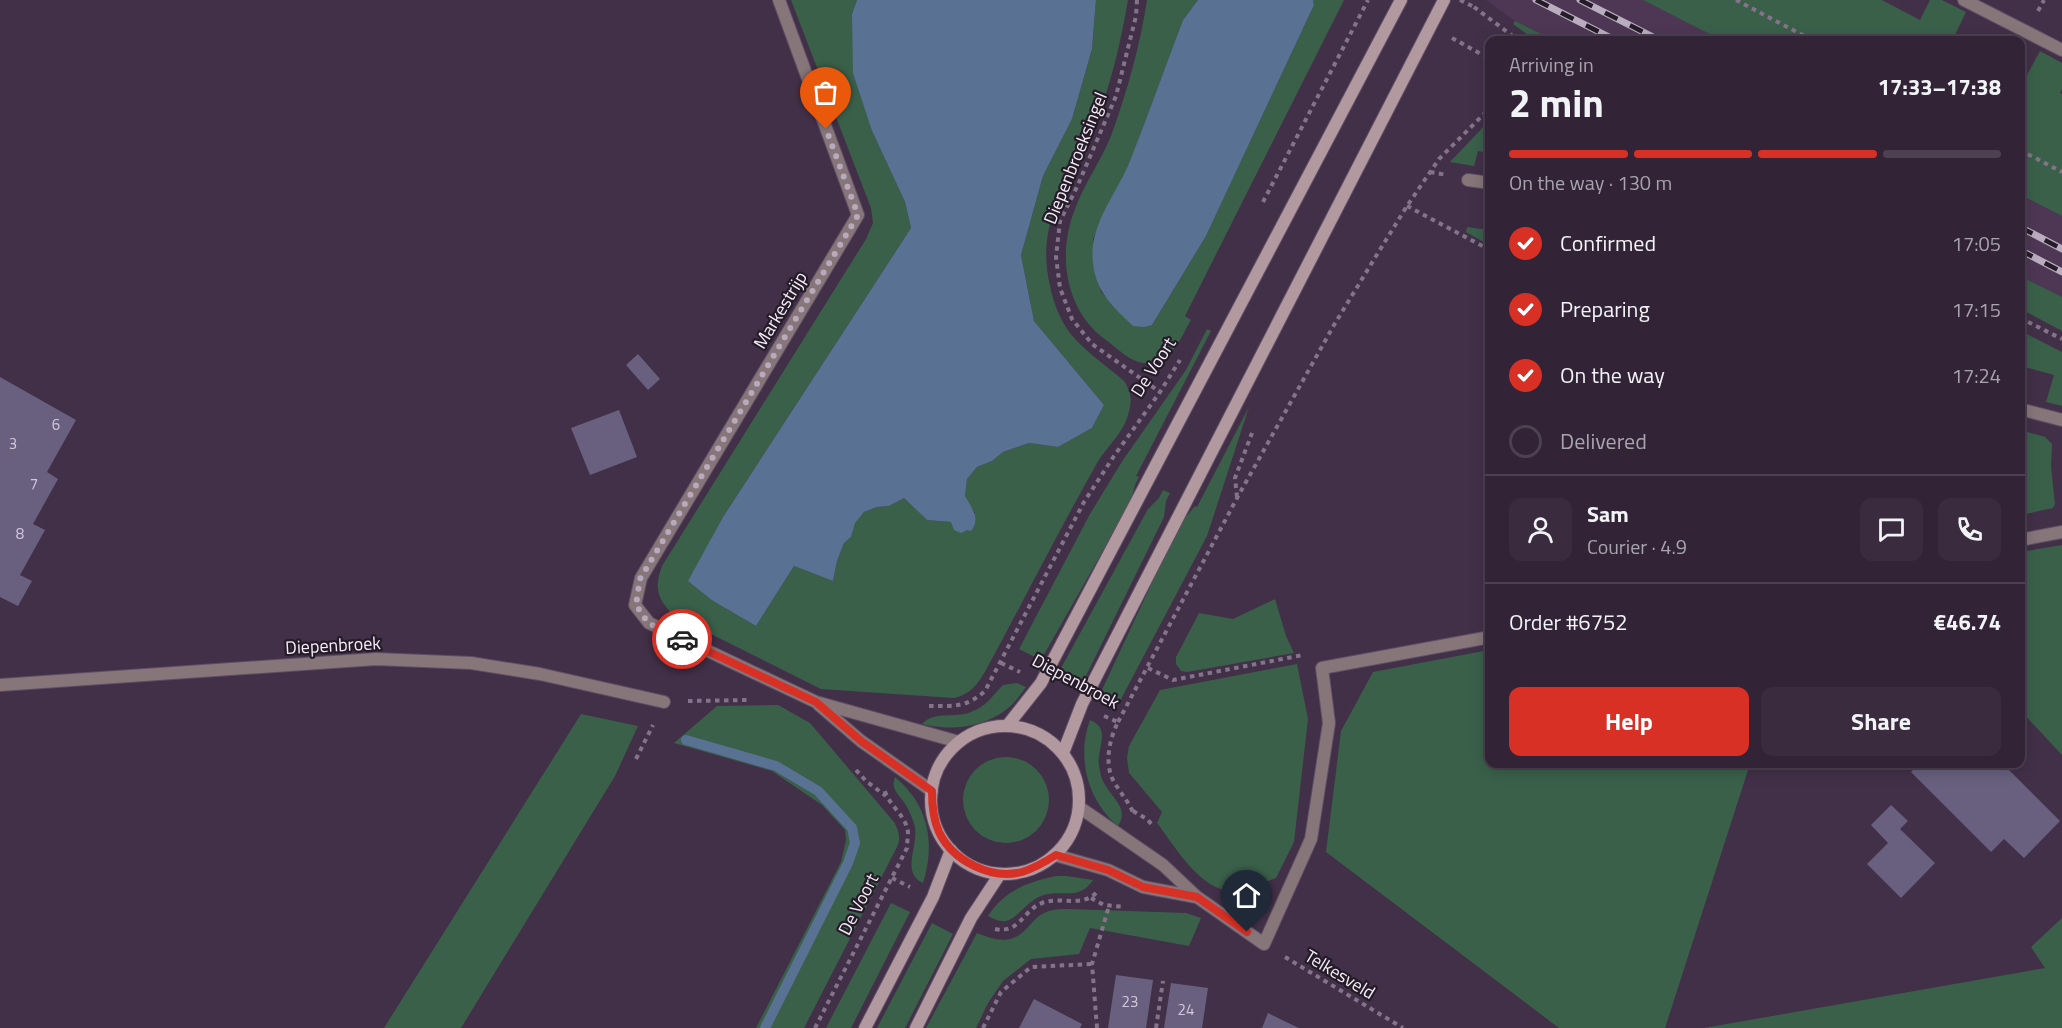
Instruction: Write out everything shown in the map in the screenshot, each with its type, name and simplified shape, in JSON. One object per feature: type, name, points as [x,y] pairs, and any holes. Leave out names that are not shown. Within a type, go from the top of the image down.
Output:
[{"type":"street","name":"Markestrijp","points":[[778,0],[858,215],[640,579],[636,605],[648,623],[792,691]]},
{"type":"street","points":[[1007,726],[1041,683],[1401,0]]},
{"type":"street","points":[[1063,753],[1082,704],[1444,0]]},
{"type":"street","points":[[1964,0],[2062,50]]},
{"type":"street","points":[[1468,180],[1485,182]]},
{"type":"street","points":[[2025,410],[2062,420]]},
{"type":"street","points":[[2025,539],[2062,532]]},
{"type":"street","points":[[1079,807],[1162,865],[1197,897],[1264,944],[1311,839],[1329,723],[1322,668],[1485,638]]},
{"type":"street","name":"Diepenbroek","points":[[0,685],[376,659],[471,663],[540,674],[664,702]]},
{"type":"street","points":[[792,691],[816,702],[959,742]]},
{"type":"street","points":[[816,702],[861,741],[932,791]]},
{"type":"street","points":[[1007,726],[1028,729],[1048,739],[1063,753],[1073,770],[1078,788],[1079,807],[1071,833],[1056,855],[1039,866],[1020,873],[1000,874],[973,866],[951,850],[939,832],[933,812],[932,791],[936,772],[946,755],[959,742],[982,729],[1007,726]]},
{"type":"street","points":[[865,1028],[933,897],[951,850]]},
{"type":"street","points":[[1056,855],[1108,870],[1143,887],[1197,897]]},
{"type":"street","points":[[916,1028],[972,918],[1000,874]]},
{"type":"path","name":"Diepenbroeksingel","points":[[1137,0],[1136,16],[1116,96],[1060,221],[1056,257],[1060,288],[1072,320],[1092,344],[1160,392]]},
{"type":"path","points":[[1260,209],[1368,0]]},
{"type":"path","points":[[1460,0],[1474,7],[1513,36]]},
{"type":"path","points":[[1736,0],[1804,36]]},
{"type":"path","points":[[1449,36],[1485,56]]},
{"type":"path","points":[[1118,722],[1237,498],[1334,325],[1407,206],[1444,154],[1485,113]]},
{"type":"path","points":[[2025,153],[2062,172]]},
{"type":"path","points":[[1407,206],[1485,247]]},
{"type":"path","points":[[2025,320],[2062,339]]},
{"type":"path","name":"De Voort","points":[[927,706],[950,706],[972,702],[985,691],[1084,502],[1184,354]]},
{"type":"path","points":[[1148,668],[1173,680],[1313,653],[1322,668]]},
{"type":"path","name":"Diepenbroek","points":[[1001,663],[1041,683]]},
{"type":"path","points":[[636,759],[664,702],[767,699],[792,691]]},
{"type":"path","name":"Diepenbroek","points":[[1082,704],[1118,722],[1112,733],[1108,760],[1114,782],[1132,810],[1133,819],[1123,839]]},
{"type":"path","name":"De Voort","points":[[815,1028],[907,848],[908,831],[886,796]]},
{"type":"path","points":[[972,918],[989,928],[1004,931],[1020,923],[1041,903],[1054,900],[1080,901],[1091,898],[1097,892],[1108,870]]},
{"type":"path","points":[[892,878],[933,897]]},
{"type":"path","points":[[1097,1028],[1092,964],[1109,906]]},
{"type":"path","name":"Telkesveld","points":[[1264,944],[1403,1028]]},
{"type":"path","points":[[986,1027],[1001,993],[1031,967],[1092,964]]},
{"type":"path","points":[[1156,1028],[1162,981]]},
{"type":"shaded area","points":[[1486,0],[1643,0],[1713,36],[1546,36],[1515,21]]},
{"type":"shaded area","points":[[2025,198],[2062,216],[2062,297],[2025,278]]},
{"type":"green space","points":[[791,0],[857,0],[852,14],[872,131],[905,202],[911,228],[723,517],[689,581],[713,601],[756,626],[794,566],[833,581],[844,543],[851,537],[854,523],[864,512],[877,507],[889,506],[904,498],[927,520],[951,522],[975,513],[965,497],[967,479],[977,467],[992,461],[1003,452],[1029,443],[1058,447],[1092,428],[1104,405],[1034,321],[1021,255],[1043,176],[1072,119],[1092,49],[1096,0],[1128,0],[1105,98],[1093,128],[1064,185],[1050,222],[1047,263],[1050,286],[1062,321],[1081,345],[1124,381],[1130,393],[1129,410],[1126,422],[1082,490],[980,680],[965,694],[954,698],[821,689],[673,615],[660,598],[658,581],[662,566],[866,239],[873,223],[871,208]]},
{"type":"green space","points":[[1147,0],[1198,0],[1183,20],[1129,165],[1093,239],[1101,292],[1133,326],[1152,325],[1206,236],[1314,5],[1313,0],[1344,0],[1185,316],[1191,320],[1174,349],[1161,360],[1153,363],[1134,360],[1092,328],[1081,314],[1073,298],[1066,263],[1069,226],[1117,119],[1137,52]]},
{"type":"green space","points":[[1643,0],[1882,0],[1920,20],[1930,0],[1942,0],[1966,12],[1954,36],[1713,36]]},
{"type":"green space","points":[[1515,21],[1546,36],[1530,36],[1513,24]]},
{"type":"green space","points":[[2040,51],[2062,63],[2060,93],[2062,94],[2062,216],[2025,197],[2025,74],[2027,75]]},
{"type":"green space","points":[[1485,125],[1485,152],[1478,151],[1474,166],[1450,162]]},
{"type":"green space","points":[[1467,227],[1485,229],[1485,243],[1466,232]]},
{"type":"green space","points":[[2025,278],[2062,297],[2062,331],[2025,311]]},
{"type":"green space","points":[[1207,329],[1211,331],[1136,476],[1139,477],[1131,501],[1041,660],[1019,649],[1090,514],[1123,460],[1186,370]]},
{"type":"green space","points":[[2025,333],[2062,352],[2062,406],[2046,402],[2054,375],[2025,367]]},
{"type":"green space","points":[[1249,407],[1207,536],[1120,701],[1101,692],[1179,525],[1195,506],[1197,507]]},
{"type":"green space","points":[[2025,431],[2045,437],[2052,444],[2051,467],[2055,504],[2053,508],[2025,514]]},
{"type":"green space","points":[[1163,490],[1170,493],[1166,501],[1164,517],[1083,682],[1060,670],[1148,509],[1159,498]]},
{"type":"green space","points":[[2062,545],[2062,755],[2025,715],[2025,551]]},
{"type":"green space","points":[[1275,599],[1286,636],[1294,653],[1187,672],[1181,671],[1176,664],[1176,657],[1199,613],[1233,619]]},
{"type":"green space","points":[[1485,651],[1485,768],[1749,768],[1665,1028],[1559,1028],[1326,852],[1341,731],[1373,672]]},
{"type":"green space","points":[[1297,664],[1308,719],[1294,842],[1276,878],[1245,890],[1227,891],[1214,886],[1192,869],[1157,823],[1162,812],[1129,773],[1127,758],[1129,746],[1160,690]]},
{"type":"green space","points":[[1017,683],[1026,687],[1017,699],[1007,709],[988,720],[955,727],[922,724],[933,717],[965,714],[976,710],[1003,685]]},
{"type":"green space","points":[[778,705],[810,723],[894,822],[899,838],[897,847],[804,1028],[756,1028],[841,862],[846,840],[845,830],[822,805],[772,771],[674,743],[717,706]]},
{"type":"green space","points":[[581,714],[638,726],[615,776],[461,1028],[384,1028]]},
{"type":"green space","points":[[1090,720],[1100,727],[1102,741],[1099,767],[1104,783],[1122,813],[1118,826],[1099,804],[1088,778],[1084,749]]},
{"type":"green space","points":[[998,757],[1014,757],[1037,769],[1046,783],[1049,800],[1046,817],[1037,831],[1014,843],[998,843],[982,836],[970,824],[963,808],[963,792],[970,776],[982,764]]},
{"type":"green space","points":[[895,777],[915,799],[926,825],[929,853],[923,883],[916,879],[913,873],[915,827],[895,789]]},
{"type":"green space","points":[[1056,876],[1093,880],[1088,887],[1076,893],[1041,896],[1015,917],[1006,921],[999,921],[988,916],[1001,900],[1017,889],[1035,881]]},
{"type":"green space","points":[[891,903],[910,912],[851,1028],[826,1028]]},
{"type":"green space","points":[[1068,909],[1186,913],[1201,918],[1189,946],[1090,928],[1079,954],[1031,959],[1003,981],[988,1003],[976,1028],[926,1028],[977,933],[994,939],[1006,940],[1018,936],[1037,917],[1045,913]]},
{"type":"green space","points":[[2062,918],[2062,1028],[1704,1028],[2045,968],[2031,947]]},
{"type":"green space","points":[[932,923],[953,934],[905,1028],[877,1028]]},
{"type":"water","points":[[857,0],[1096,0],[1092,49],[1072,119],[1043,176],[1021,255],[1034,321],[1104,405],[1092,428],[1058,447],[1029,443],[1003,452],[992,461],[977,467],[967,479],[965,496],[973,509],[975,518],[971,531],[961,533],[954,530],[951,522],[927,520],[904,498],[889,506],[877,507],[864,512],[855,523],[851,537],[844,543],[833,581],[794,566],[756,626],[713,601],[688,581],[723,517],[911,228],[905,202],[872,131],[853,73],[852,14]]},
{"type":"water","points":[[1198,0],[1313,0],[1314,5],[1206,236],[1152,325],[1133,326],[1112,305],[1098,282],[1093,263],[1095,236],[1105,210],[1130,161],[1183,20]]},
{"type":"building","points":[[638,354],[660,379],[648,390],[626,365]]},
{"type":"building","points":[[0,377],[76,420],[47,472],[58,479],[33,524],[45,530],[20,575],[32,581],[18,606],[0,597]]},
{"type":"building","points":[[619,410],[637,457],[590,475],[571,428]]},
{"type":"building","points":[[1915,768],[2007,768],[2060,821],[2024,858],[2004,839],[1991,852],[1911,772]]},
{"type":"building","points":[[1891,805],[1908,821],[1900,829],[1935,863],[1901,898],[1867,864],[1888,843],[1871,825]]},
{"type":"building","points":[[1116,975],[1153,980],[1146,1028],[1108,1028]]},
{"type":"building","points":[[1171,983],[1208,988],[1202,1028],[1164,1028]]},
{"type":"building","points":[[1034,999],[1082,1024],[1080,1028],[1019,1028]]},
{"type":"building","points":[[1268,1013],[1284,1021],[1299,1028],[1262,1028]]},
{"type":"waterway","points":[[686,740],[776,766],[818,791],[852,828],[855,843],[848,863],[765,1028]]},
{"type":"railway","points":[[1536,0],[1607,36]]},
{"type":"railway","points":[[1580,0],[1651,36]]},
{"type":"railway","points":[[2025,230],[2062,249]]},
{"type":"railway","points":[[2025,253],[2062,272]]},
{"type":"way so far","points":[[682,639],[648,623],[636,605],[640,579],[858,215],[826,129]]},
{"type":"route","points":[[682,639],[816,702],[861,741],[932,791],[933,812],[939,832],[951,850],[973,866],[1000,874],[1020,873],[1039,866],[1056,855],[1108,870],[1143,887],[1197,897],[1247,932]]}]
